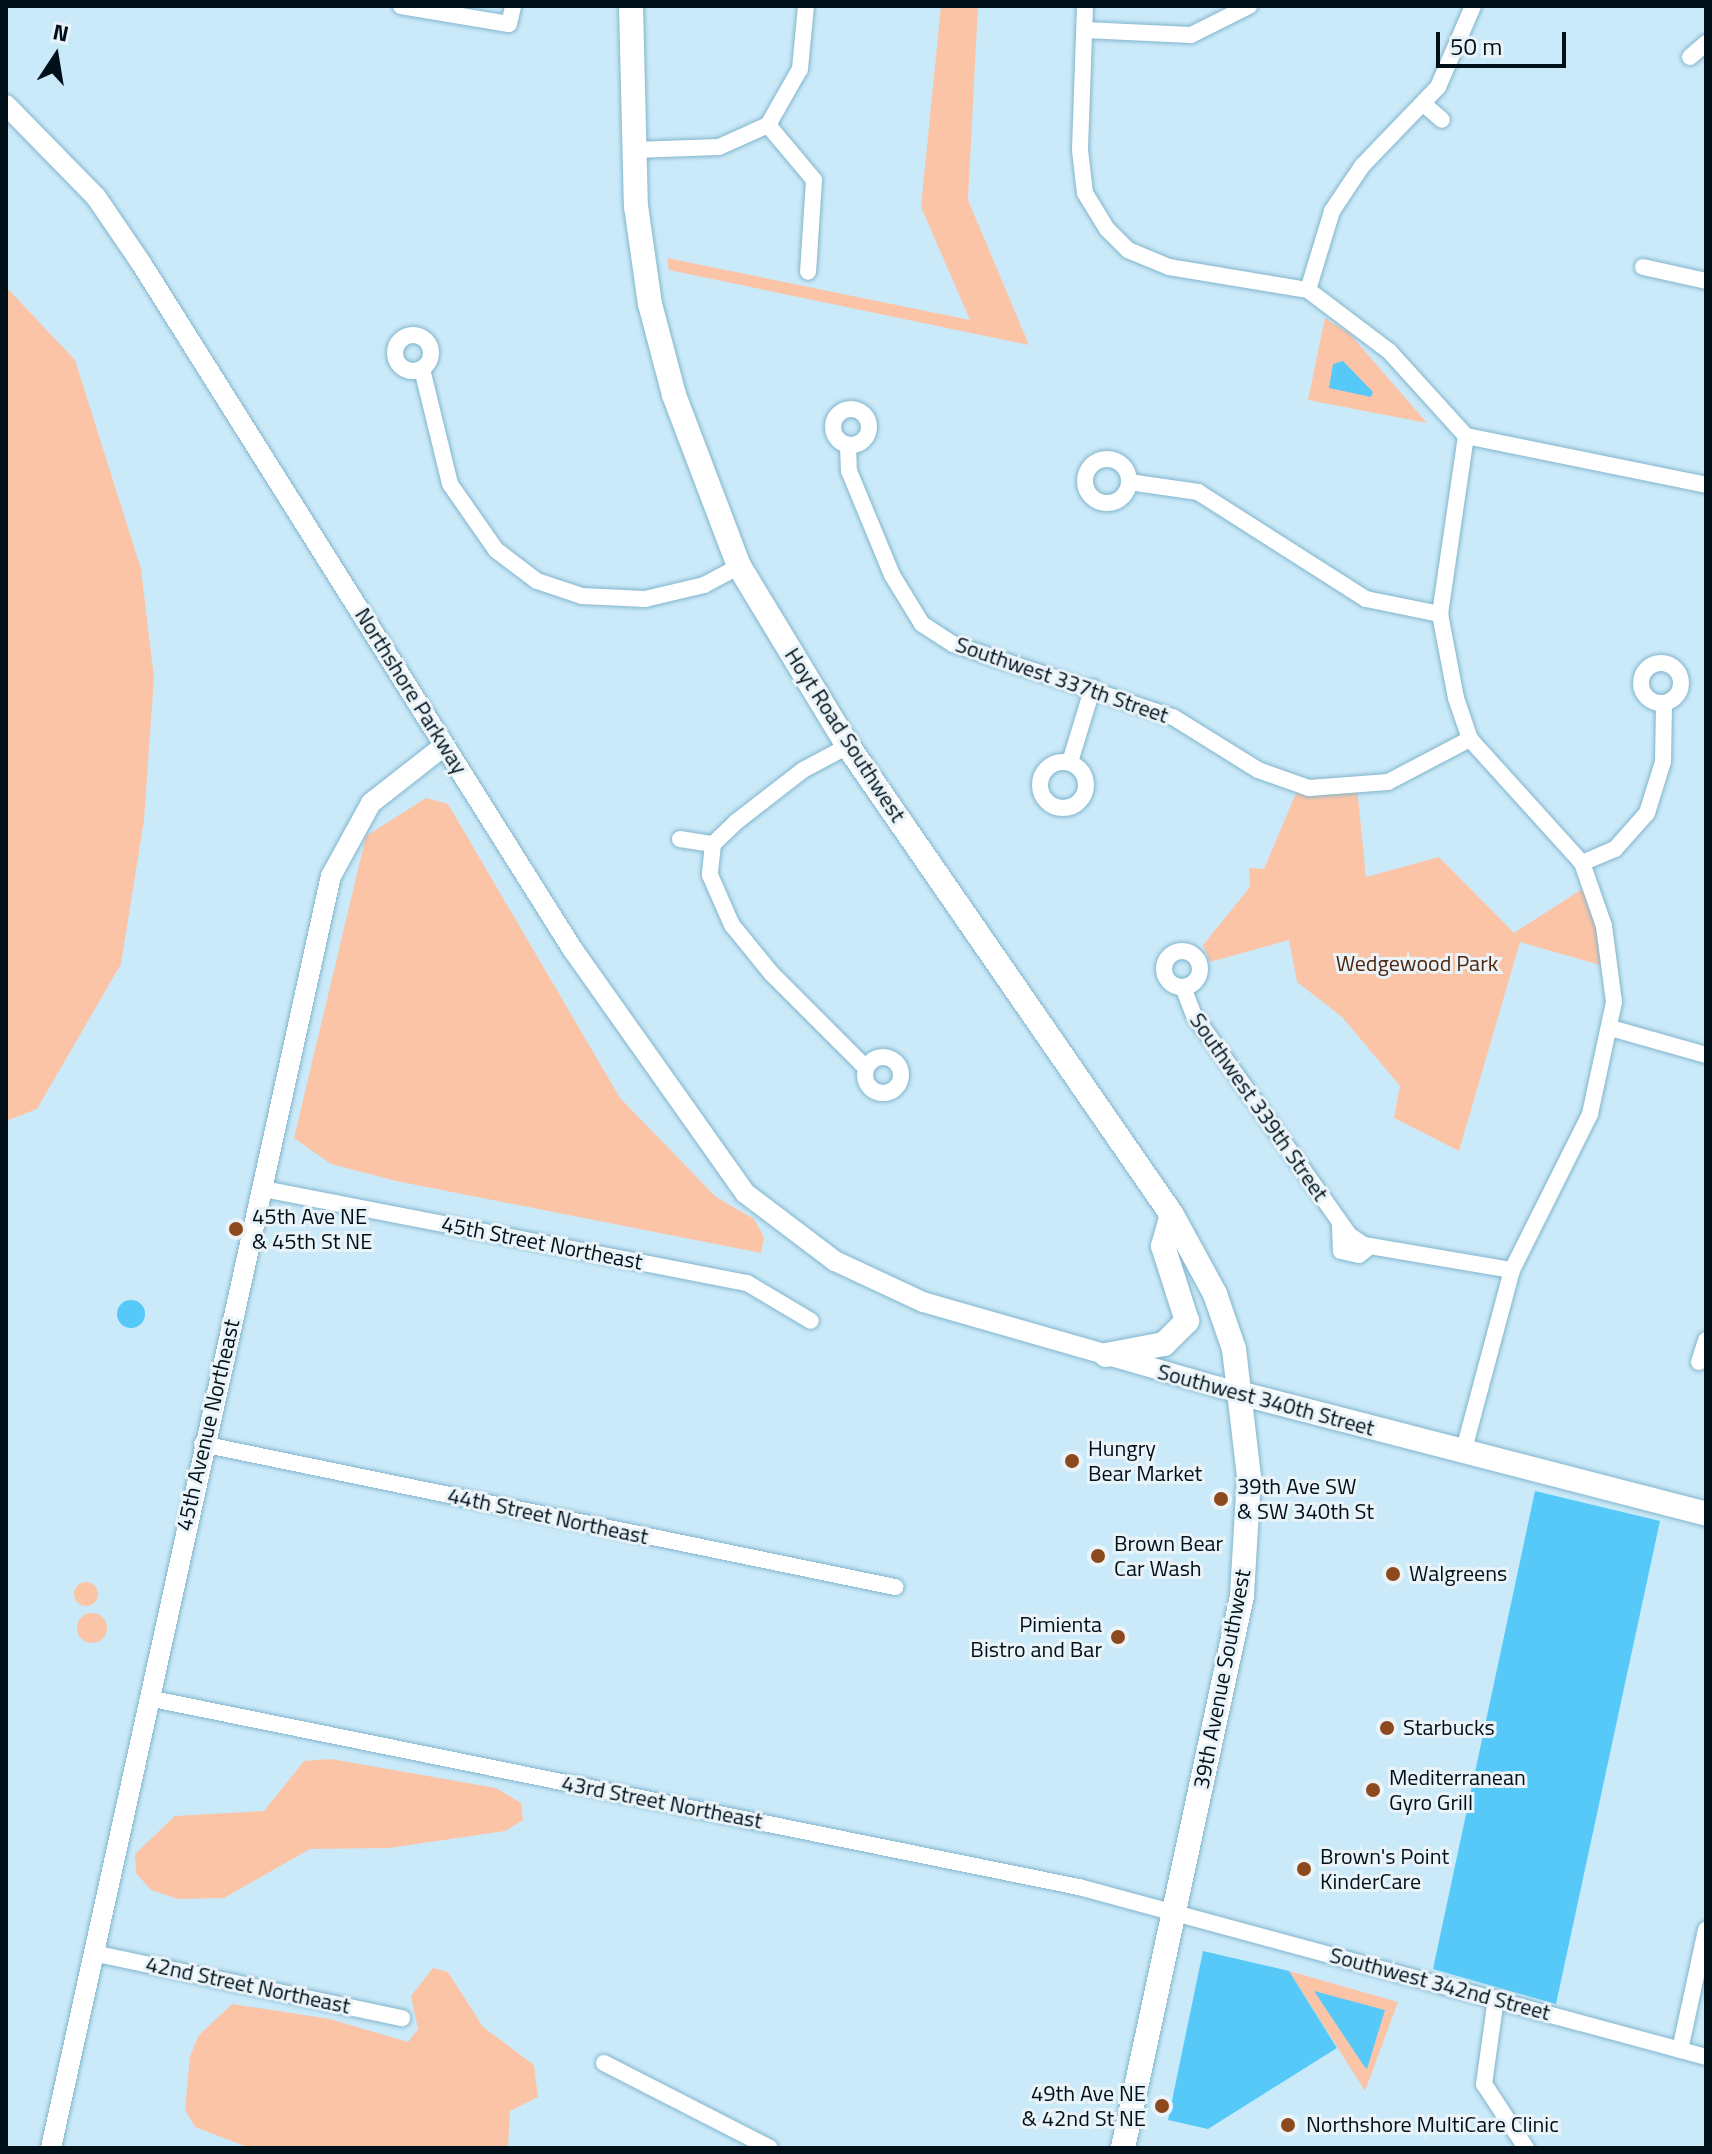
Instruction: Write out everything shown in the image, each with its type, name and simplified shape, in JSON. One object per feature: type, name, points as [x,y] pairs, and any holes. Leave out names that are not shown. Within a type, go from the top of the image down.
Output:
[{"type":"main road","name":"Hoyt Road Southwest","points":[[631,6],[634,150],[650,304],[674,395],[739,566],[848,746],[1172,1215],[1215,1294],[1243,1394]]},
{"type":"main road","points":[[1106,1355],[1164,1344],[1187,1321],[1163,1246],[1172,1215]]},
{"type":"main road","name":"Southwest 340th Street","points":[[1243,1394],[1706,1514]]},
{"type":"main road","name":"39th Avenue Southwest","points":[[1123,2148],[1242,1596],[1249,1503],[1243,1394]]},
{"type":"street","points":[[401,6],[509,24],[513,6]]},
{"type":"street","points":[[634,150],[719,147],[768,125],[800,69],[806,6]]},
{"type":"street","points":[[1085,6],[1080,150],[1085,193],[1107,229],[1128,250],[1169,267],[1308,290],[1389,351],[1466,436],[1706,485]]},
{"type":"street","points":[[1085,30],[1191,35],[1249,6]]},
{"type":"street","points":[[1308,290],[1323,229],[1348,184],[1426,106],[1473,6]]},
{"type":"street","points":[[1690,57],[1706,43]]},
{"type":"street","name":"Northshore Parkway","points":[[6,105],[96,197],[141,263],[444,746],[710,1151],[745,1193],[835,1261]]},
{"type":"street","points":[[1426,106],[1442,120]]},
{"type":"street","points":[[768,125],[814,180],[808,272]]},
{"type":"street","points":[[1643,267],[1706,281]]},
{"type":"street","points":[[422,369],[450,484],[496,550],[537,581],[582,596],[645,599],[704,585],[739,566]]},
{"type":"street","points":[[1463,1453],[1512,1270],[1590,1114],[1614,1029],[1608,946],[1582,863],[1470,739],[1440,614],[1466,436]]},
{"type":"street","name":"Southwest 337th Street","points":[[848,445],[864,514],[922,624],[953,644],[1093,687],[1173,717],[1258,770],[1319,789],[1388,782],[1470,739]]},
{"type":"street","points":[[1129,482],[1198,492],[1366,599],[1440,614]]},
{"type":"street","points":[[1070,762],[1093,687]]},
{"type":"street","points":[[1582,863],[1615,849],[1647,813],[1663,762],[1664,703]]},
{"type":"street","name":"45th Avenue Northeast","points":[[51,2148],[202,1444],[263,1189],[335,862],[371,803],[444,746]]},
{"type":"street","points":[[848,746],[803,770],[713,844],[710,875],[732,925],[822,1031],[866,1068]]},
{"type":"street","points":[[680,839],[713,844]]},
{"type":"street","name":"Southwest 339th Street","points":[[1183,987],[1194,1015],[1300,1158],[1340,1225],[1370,1246],[1512,1270]]},
{"type":"street","points":[[1614,1029],[1706,1055]]},
{"type":"street","name":"45th Street Northeast","points":[[263,1189],[747,1283],[811,1321]]},
{"type":"street","name":"Southwest 340th Street","points":[[835,1261],[923,1302],[1243,1394]]},
{"type":"street","points":[[1699,1362],[1706,1340]]},
{"type":"street","name":"44th Street Northeast","points":[[202,1444],[895,1587]]},
{"type":"street","name":"43rd Street Northeast","points":[[148,1698],[1174,1913]]},
{"type":"street","name":"Southwest 342nd Street","points":[[1174,1913],[1706,2057]]},
{"type":"street","points":[[1680,2050],[1706,1930]]},
{"type":"street","name":"42nd Street Northeast","points":[[93,1953],[402,2018]]},
{"type":"street","points":[[1496,1998],[1484,2084],[1526,2148]]},
{"type":"street","points":[[604,2063],[770,2148]]},
{"type":"green space","points":[[941,6],[978,6],[968,200],[1029,345],[669,270],[667,258],[970,320],[921,207]]},
{"type":"green space","points":[[6,287],[75,360],[141,569],[154,678],[144,820],[121,964],[37,1109],[6,1121]]},
{"type":"green space","points":[[1325,318],[1350,334],[1427,423],[1308,400]]},
{"type":"green space","name":"Wedgewood Park","points":[[1299,786],[1357,788],[1366,877],[1439,857],[1514,933],[1590,884],[1611,968],[1520,942],[1459,1151],[1394,1118],[1400,1086],[1342,1017],[1297,982],[1289,940],[1210,962],[1203,945],[1250,887],[1249,868],[1264,869]]},
{"type":"green space","points":[[426,798],[448,804],[620,1098],[716,1197],[754,1219],[764,1237],[761,1253],[396,1181],[331,1164],[294,1138],[366,836]]},
{"type":"green space","points":[[86,1582],[95,1585],[98,1594],[95,1603],[86,1606],[77,1603],[74,1594],[77,1585]]},
{"type":"green space","points":[[92,1613],[103,1617],[107,1628],[103,1639],[92,1643],[81,1639],[77,1628],[81,1617]]},
{"type":"green space","points":[[331,1759],[496,1788],[521,1803],[523,1820],[505,1831],[389,1848],[310,1849],[224,1898],[178,1899],[151,1890],[136,1873],[135,1854],[175,1816],[264,1811],[304,1761]]},
{"type":"green space","points":[[433,1968],[448,1972],[483,2027],[534,2065],[538,2097],[510,2111],[508,2148],[250,2148],[195,2127],[185,2110],[190,2056],[199,2035],[232,2004],[330,2019],[408,2042],[418,2029],[411,1996]]},
{"type":"green space","points":[[1289,1971],[1398,2002],[1365,2091]]},
{"type":"water","points":[[1343,361],[1373,392],[1371,397],[1329,388],[1333,364]]},
{"type":"water","points":[[131,1300],[141,1304],[145,1314],[141,1324],[131,1328],[121,1324],[117,1314],[121,1304]]},
{"type":"water","points":[[1535,1491],[1660,1521],[1556,2004],[1433,1969]]},
{"type":"water","points":[[1203,1951],[1289,1971],[1337,2048],[1208,2129],[1168,2120]]},
{"type":"water","points":[[1314,1991],[1385,2010],[1367,2069],[1364,2066]]},
{"type":"place","name":"45th Ave NE & 45th St NE","points":[[236,1229]]},
{"type":"place","name":"Hungry Bear Market","points":[[1072,1461]]},
{"type":"place","name":"39th Ave SW & SW 340th St","points":[[1221,1499]]},
{"type":"place","name":"Brown Bear Car Wash","points":[[1098,1556]]},
{"type":"place","name":"Walgreens","points":[[1393,1574]]},
{"type":"place","name":"Pimienta Bistro and Bar","points":[[1118,1637]]},
{"type":"place","name":"Starbucks","points":[[1387,1728]]},
{"type":"place","name":"Mediterranean Gyro Grill","points":[[1373,1790]]},
{"type":"place","name":"Brown's Point KinderCare","points":[[1304,1869]]},
{"type":"place","name":"49th Ave NE & 42nd St NE","points":[[1162,2106]]},
{"type":"place","name":"Northshore MultiCare Clinic","points":[[1288,2125]]}]
